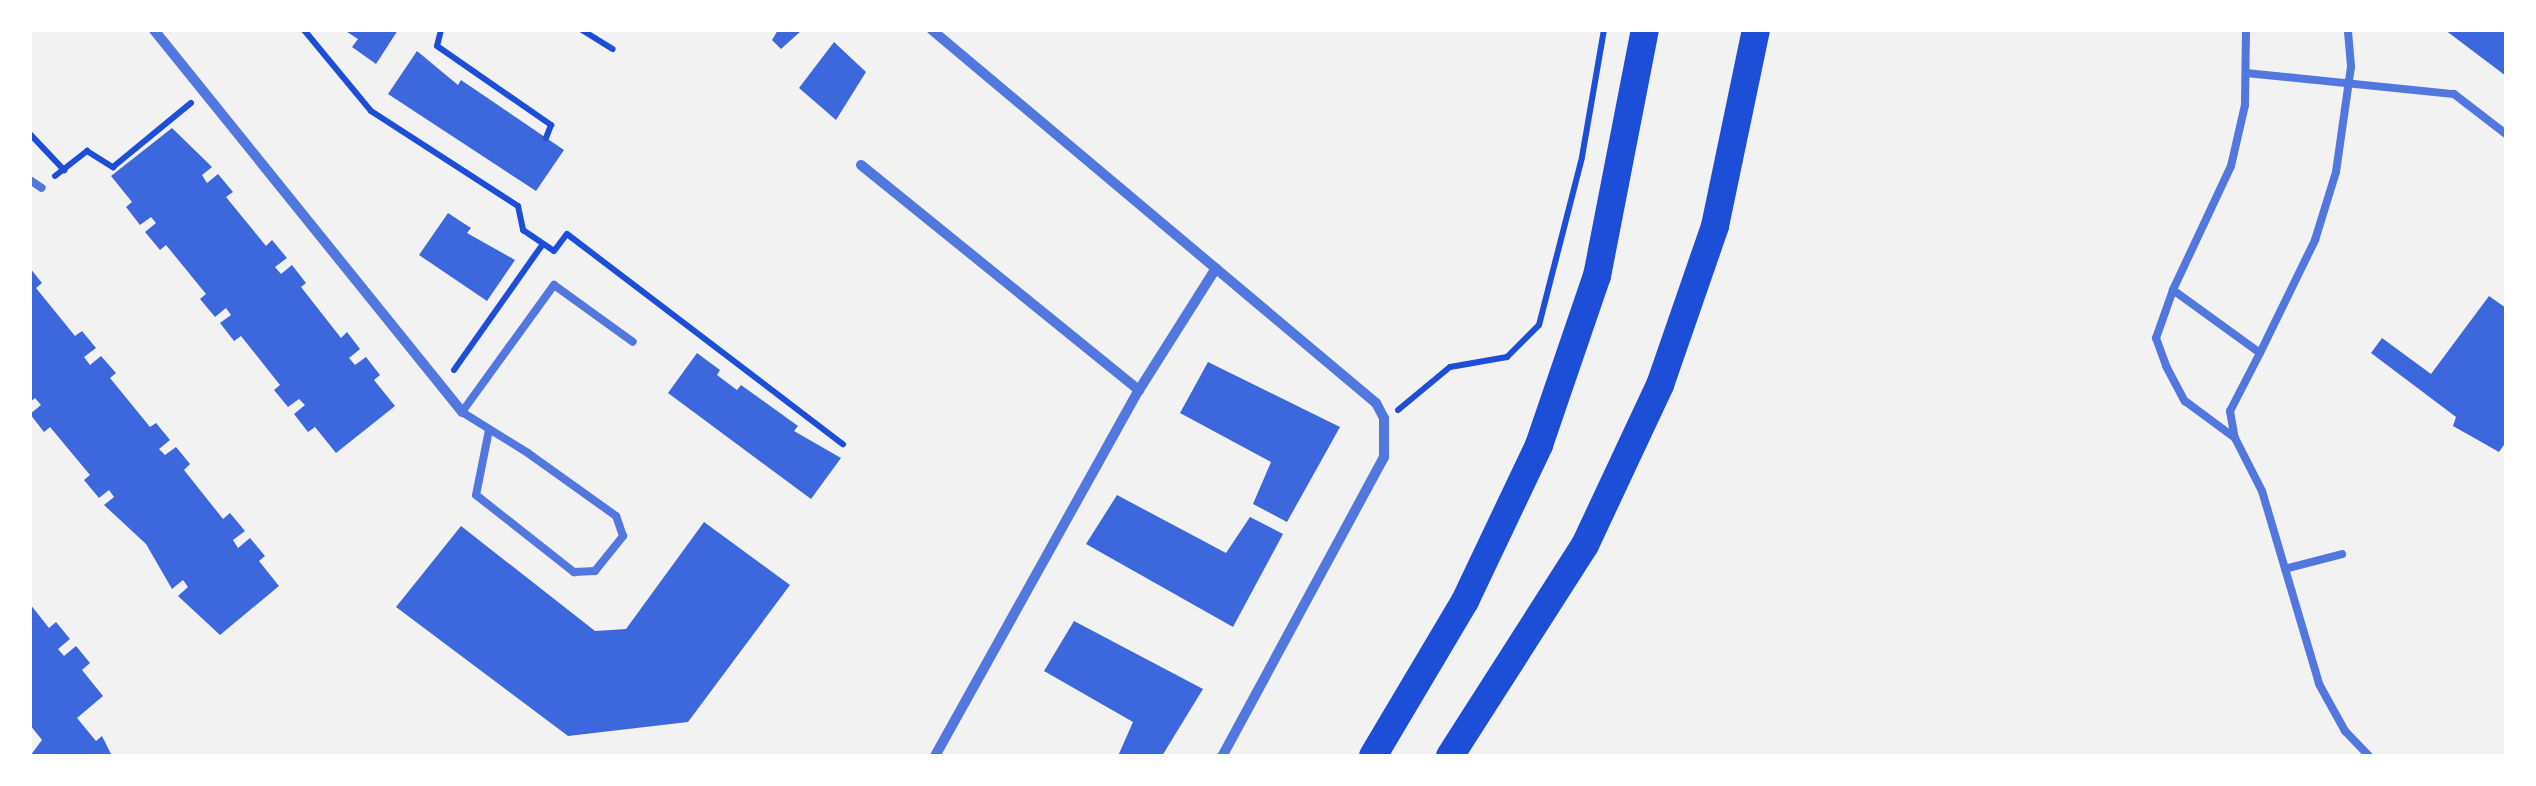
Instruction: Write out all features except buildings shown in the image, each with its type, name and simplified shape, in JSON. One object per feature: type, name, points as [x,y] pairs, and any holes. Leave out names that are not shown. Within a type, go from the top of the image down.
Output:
[{"type":"highway","points":[[1373,756],[1465,601],[1538,445],[1597,276],[1645,30]]},
{"type":"highway","points":[[1450,756],[1557,594],[1645,420],[1715,226],[1756,30]]},
{"type":"street","points":[[154,30],[462,412]]},
{"type":"street","points":[[932,30],[1376,403],[1384,418],[1384,457],[1222,756]]},
{"type":"street","points":[[861,165],[1138,390]]},
{"type":"street","points":[[935,756],[1138,390],[1216,268]]},
{"type":"lane","points":[[2235,438],[2185,401],[2156,338],[2173,290],[2231,166],[2246,73],[2246,30]]},
{"type":"lane","points":[[2348,30],[2350,83],[2336,172],[2315,240],[2230,411],[2235,438],[2262,491],[2319,684],[2345,730],[2369,756]]},
{"type":"lane","points":[[2246,73],[2454,94],[2506,134]]},
{"type":"lane","points":[[30,180],[42,188]]},
{"type":"lane","points":[[489,430],[476,495],[574,572],[586,574],[606,564],[623,536],[616,516],[489,430],[462,412],[554,285],[633,342]]},
{"type":"lane","points":[[2173,290],[2260,353]]},
{"type":"lane","points":[[2285,568],[2342,554]]},
{"type":"path","points":[[304,30],[371,111],[518,206],[522,230],[554,252],[566,234],[843,444]]},
{"type":"path","points":[[582,30],[612,50]]},
{"type":"path","points":[[1401,408],[1450,367],[1507,357],[1539,325],[1582,158],[1604,30]]},
{"type":"path","points":[[444,31],[436,46],[551,126],[546,138]]},
{"type":"path","points":[[42,188],[87,152],[112,167],[204,92]]},
{"type":"path","points":[[30,134],[64,170]]},
{"type":"path","points":[[442,387],[543,244]]}]
